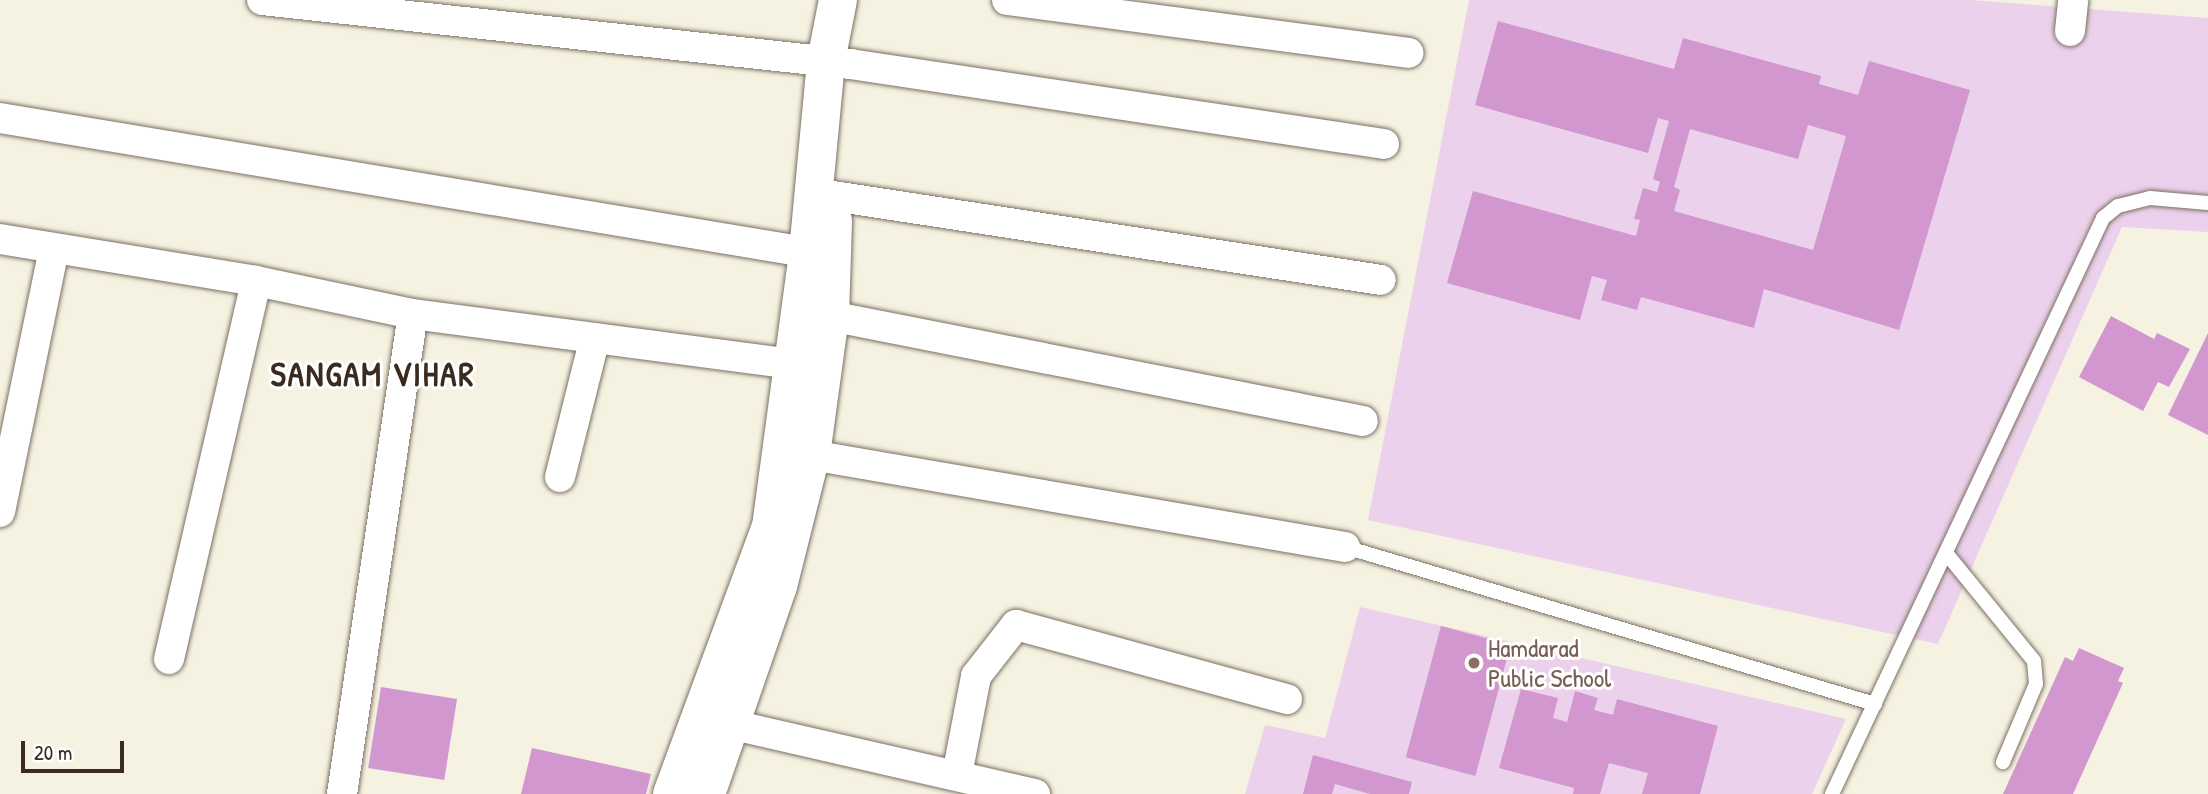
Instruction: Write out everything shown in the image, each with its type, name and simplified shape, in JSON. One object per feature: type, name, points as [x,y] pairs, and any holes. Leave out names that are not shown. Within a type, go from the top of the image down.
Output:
[{"type":"street","points":[[262,0],[838,62],[1384,144]]},
{"type":"street","points":[[706,794],[778,586],[811,455],[807,366],[830,316],[820,254],[833,196],[838,0]]},
{"type":"street","points":[[672,794],[771,527],[807,366],[838,62],[857,0]]},
{"type":"street","points":[[1007,0],[1409,53]]},
{"type":"street","points":[[2070,31],[2073,0]]},
{"type":"street","points":[[0,118],[820,254]]},
{"type":"street","points":[[833,196],[1381,280]]},
{"type":"street","points":[[0,239],[256,281],[412,314],[807,366]]},
{"type":"street","points":[[0,512],[54,248]]},
{"type":"street","points":[[169,659],[256,281]]},
{"type":"street","points":[[342,794],[412,314]]},
{"type":"street","points":[[830,316],[1363,421]]},
{"type":"street","points":[[560,477],[595,338]]},
{"type":"street","points":[[811,455],[1345,547]]},
{"type":"street","points":[[957,775],[976,676],[1016,625],[1287,699]]},
{"type":"street","points":[[729,724],[1035,794]]},
{"type":"lane","points":[[1832,794],[2103,218],[2118,206],[2150,198],[2208,202]]},
{"type":"lane","points":[[1345,547],[1875,704]]},
{"type":"lane","points":[[1946,553],[2034,661],[2036,684],[2003,762]]},
{"type":"shaded area","points":[[1469,0],[1970,0],[2208,18],[2208,232],[2122,227],[1938,644],[1368,520]]},
{"type":"shaded area","name":"Hamdarad Public School","points":[[1360,607],[1846,719],[1812,794],[1245,794],[1265,725],[1325,738]]},
{"type":"building","points":[[1498,21],[1674,69],[1683,38],[1821,76],[1819,84],[1858,95],[1869,61],[1970,90],[1899,330],[1764,289],[1754,328],[1641,297],[1637,310],[1601,300],[1607,280],[1592,276],[1580,320],[1447,283],[1473,191],[1636,236],[1640,220],[1634,219],[1643,188],[1657,192],[1660,182],[1653,179],[1669,121],[1658,118],[1648,153],[1475,105]],"holes":[[[1808,125],[1846,136],[1813,250],[1674,211],[1680,190],[1674,187],[1690,129],[1798,159]]]},
{"type":"building","points":[[2111,316],[2154,339],[2157,333],[2190,349],[2169,387],[2158,382],[2143,411],[2079,377]]},
{"type":"building","points":[[2208,333],[2208,435],[2168,415]]},
{"type":"building","points":[[1441,626],[1511,645],[1475,776],[1406,757]]},
{"type":"building","points":[[2079,648],[2124,668],[2118,681],[2123,683],[2073,794],[2003,794],[2065,657],[2073,661]]},
{"type":"building","points":[[381,687],[457,699],[444,780],[368,768]]},
{"type":"building","points":[[1521,689],[1558,698],[1553,718],[1567,722],[1575,691],[1598,698],[1594,710],[1613,715],[1617,699],[1718,726],[1700,794],[1642,794],[1648,773],[1609,763],[1600,794],[1573,794],[1574,788],[1499,768]]},
{"type":"building","points":[[532,748],[651,774],[646,794],[521,794]]},
{"type":"building","points":[[1313,755],[1412,782],[1409,794],[1370,794],[1335,784],[1332,794],[1303,794]]},
{"type":"place","name":"Hamdarad Public School","points":[[1474,663]]},
{"type":"district","name":"SANGAM VIHAR","points":[[373,375]]}]
